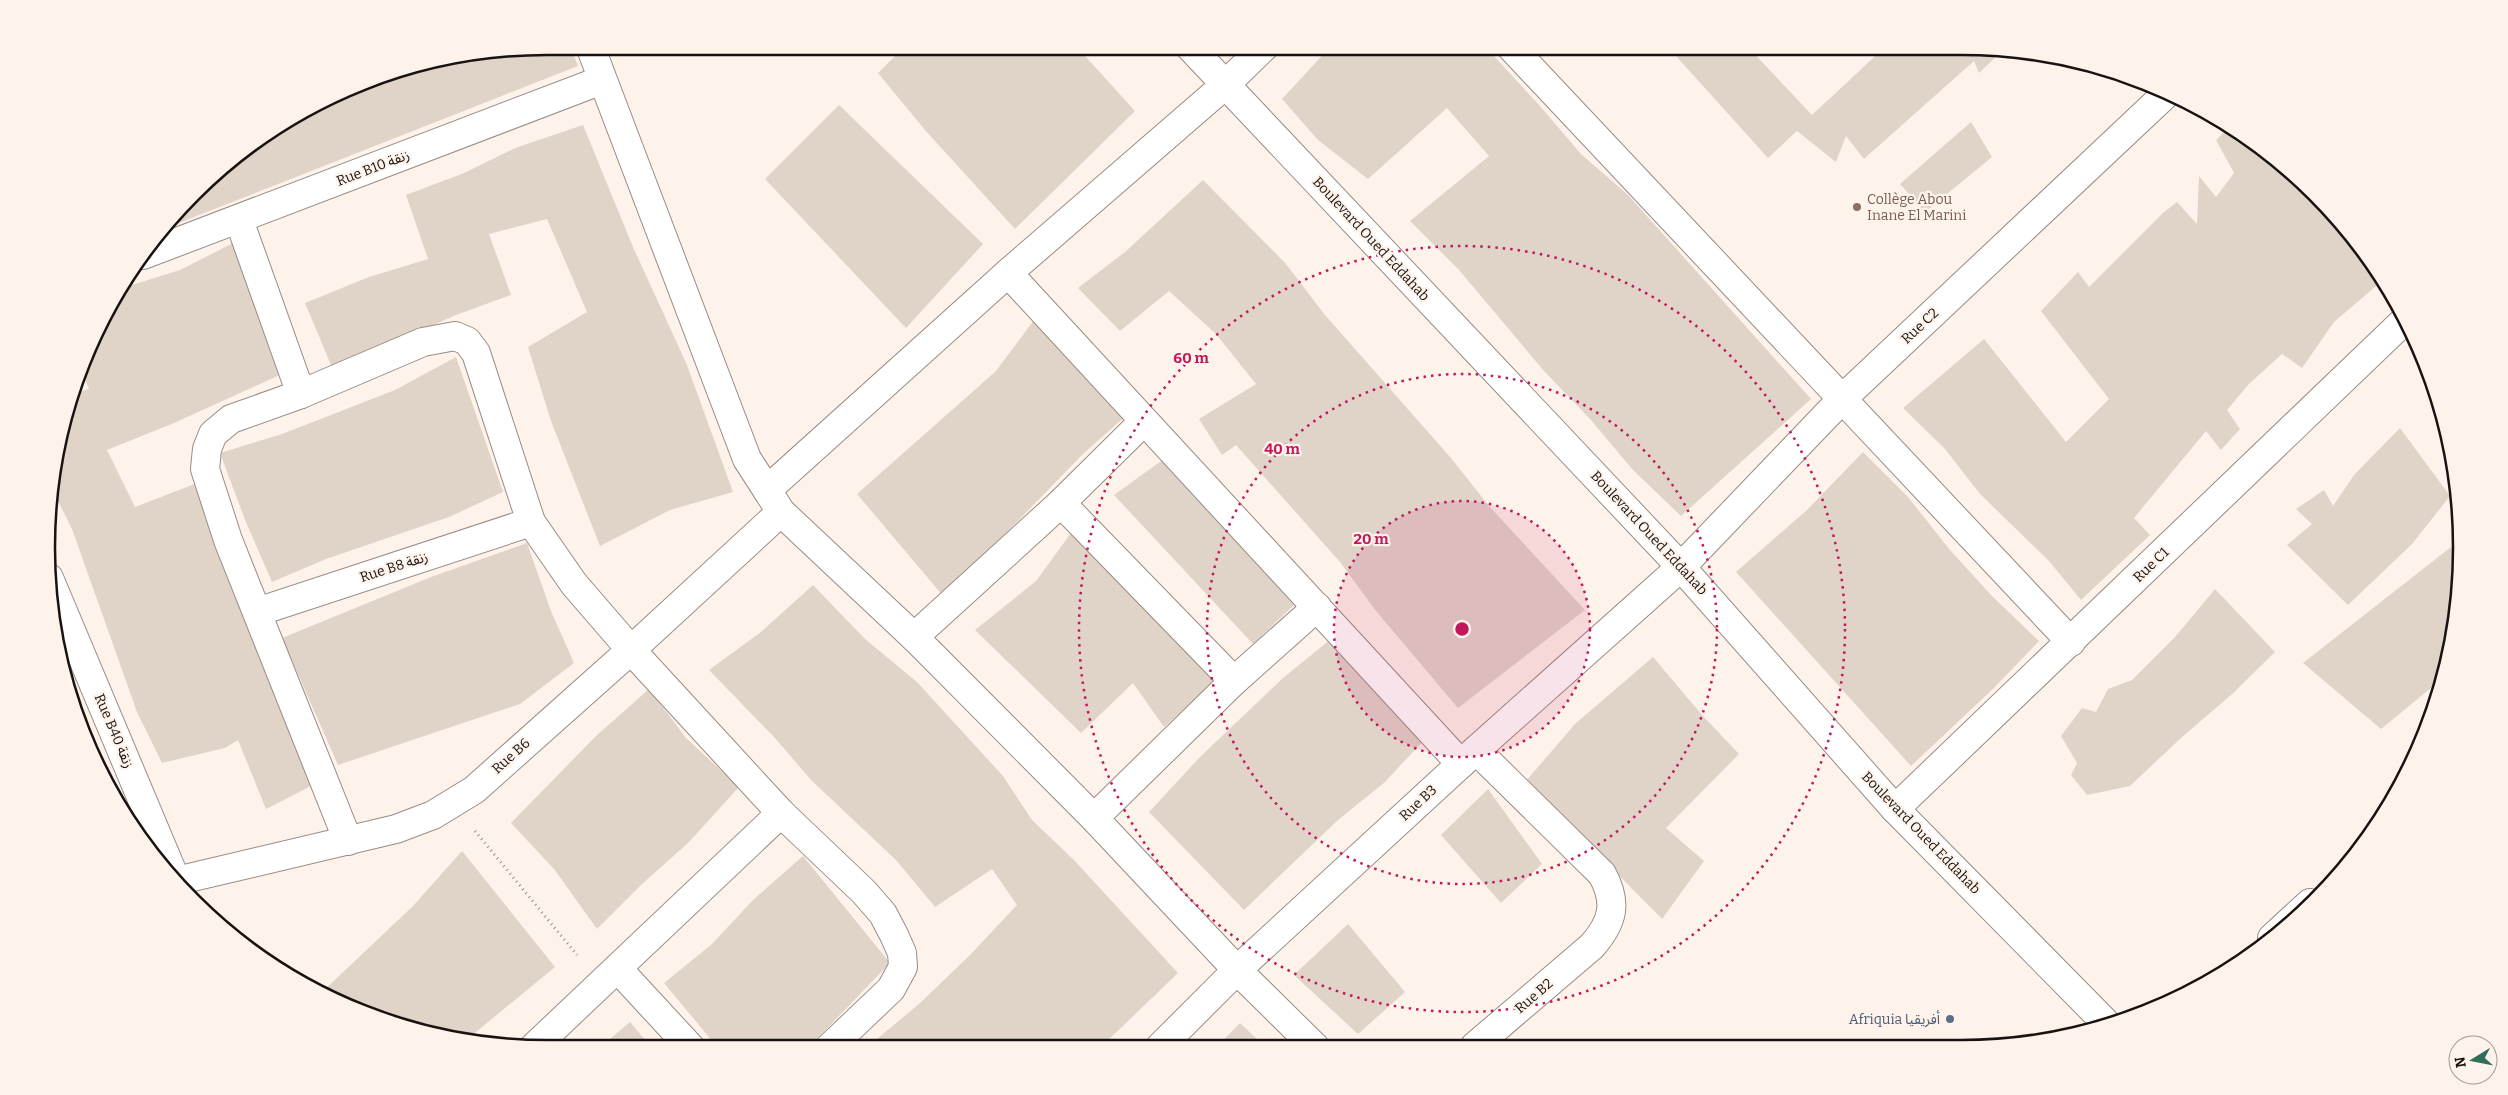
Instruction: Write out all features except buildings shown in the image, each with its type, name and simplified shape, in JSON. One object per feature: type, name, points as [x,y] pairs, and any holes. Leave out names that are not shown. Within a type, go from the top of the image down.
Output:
[{"type":"street","points":[[593,55],[747,459],[774,501],[914,637],[1094,818],[1237,970],[1309,1040]]},
{"type":"street","name":"Boulevard Oued Eddahab","points":[[1197,55],[1681,567],[1895,809],[2102,1019]]},
{"type":"street","name":"Rue B6","points":[[185,881],[405,826],[433,815],[474,790],[631,650],[774,501],[1008,273],[1225,85],[1256,55]]},
{"type":"street","points":[[1518,55],[2071,642]]},
{"type":"street","name":"Rue B10 زنقة","points":[[155,251],[602,80]]},
{"type":"street","name":"Rue C2","points":[[1681,567],[1842,399],[2162,98]]},
{"type":"street","points":[[239,220],[301,394]]},
{"type":"street","name":"Rue B2","points":[[1008,273],[1317,607],[1468,757],[1602,874],[1610,888],[1611,918],[1606,930],[1592,946],[1482,1040]]},
{"type":"street","name":"Rue C1","points":[[1895,809],[2400,325]]},
{"type":"street","points":[[348,841],[228,540],[205,469],[207,449],[213,434],[231,419],[301,394],[424,342],[455,336],[467,341],[476,353],[531,522],[574,584],[631,650],[781,813],[864,892],[882,914],[902,952],[903,967],[891,990],[838,1040]]},
{"type":"street","points":[[914,637],[1061,503],[1144,421]]},
{"type":"street","points":[[1061,503],[1234,681]]},
{"type":"street","name":"Rue B8 زنقة","points":[[257,612],[531,522]]},
{"type":"street","name":"Rue B3","points":[[1167,1040],[1237,970],[1468,757],[1681,567]]},
{"type":"street","name":"Rue B40 زنقة","points":[[58,599],[167,860]]},
{"type":"street","points":[[1094,818],[1234,681],[1317,607]]},
{"type":"street","points":[[543,1040],[781,813]]},
{"type":"street","points":[[610,977],[682,1040]]},
{"type":"path","points":[[452,803],[610,977]]},
{"type":"place","name":"Collège Abou Inane El Marini","points":[[1857,207]]},
{"type":"place","name":"Afriquia أفريقيا","points":[[1950,1019]]}]
